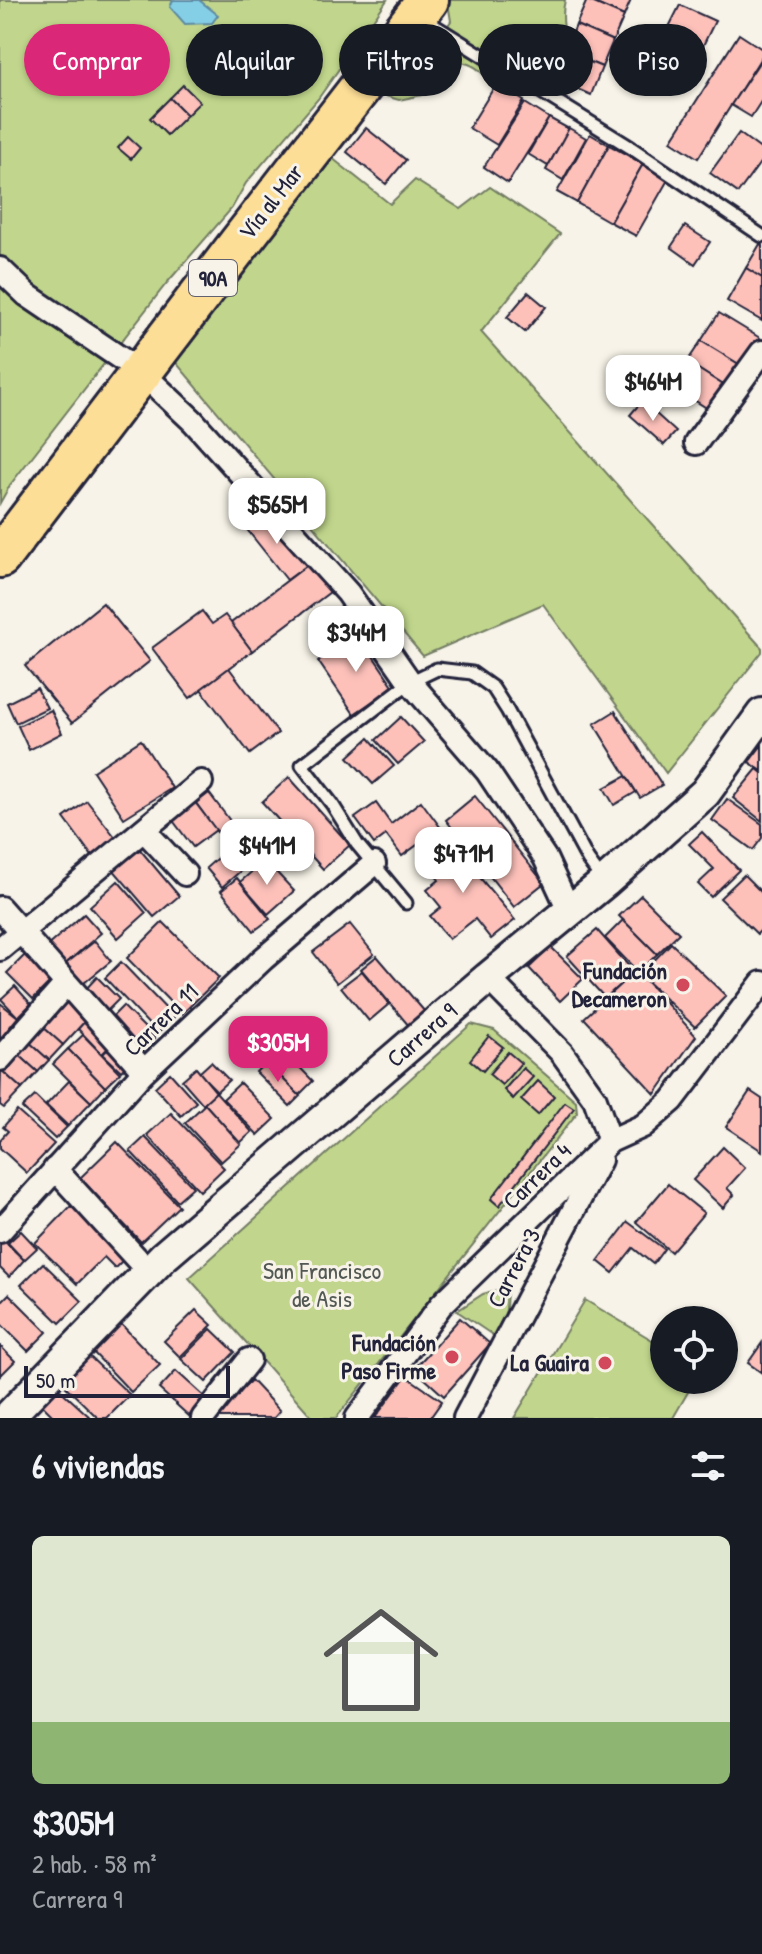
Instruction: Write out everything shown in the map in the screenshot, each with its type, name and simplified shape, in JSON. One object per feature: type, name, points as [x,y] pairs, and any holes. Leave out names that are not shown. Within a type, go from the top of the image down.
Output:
[{"type":"highway","name":"Vía al Mar","points":[[0,557],[422,7]]},
{"type":"street","points":[[0,269],[27,295],[141,372],[193,421],[348,593],[410,682],[487,771],[545,858],[570,912]]},
{"type":"street","points":[[696,443],[762,352]]},
{"type":"street","name":"Carrera 9","points":[[7,1418],[148,1271],[488,978],[605,882],[705,793],[762,714]]},
{"type":"street","points":[[0,949],[201,782]]},
{"type":"street","points":[[144,830],[185,874]]},
{"type":"street","name":"Carrera 11","points":[[0,1231],[144,1071],[263,959],[374,864]]},
{"type":"street","points":[[0,908],[144,1071]]},
{"type":"street","points":[[488,978],[562,1053],[595,1099],[610,1141]]},
{"type":"street","name":"Carrera 4","points":[[357,1418],[441,1305],[610,1141],[643,1126],[672,1101],[762,983]]},
{"type":"street","points":[[0,1059],[66,984]]},
{"type":"street","name":"Carrera 3","points":[[465,1418],[610,1141]]},
{"type":"street","points":[[55,1169],[148,1271]]},
{"type":"street","points":[[203,1418],[249,1360]]},
{"type":"lane","points":[[422,7],[762,236]]},
{"type":"lane","points":[[406,903],[357,844],[302,765],[410,682],[437,669],[472,673],[493,688],[588,860],[605,882]]},
{"type":"green space","points":[[0,0],[387,0],[370,24],[339,24],[339,69],[323,92],[323,24],[186,24],[186,96],[320,96],[246,183],[232,208],[166,284],[10,485],[0,503]]},
{"type":"green space","points":[[450,0],[565,0],[563,24],[478,24],[478,69],[462,63],[462,24],[449,24]]},
{"type":"green space","points":[[385,96],[418,96],[399,100]]},
{"type":"green space","points":[[332,158],[390,204],[415,180],[461,209],[490,187],[560,234],[481,332],[762,648],[762,652],[666,773],[543,604],[423,656],[173,359]]},
{"type":"green space","name":"San Francisco de Asis","points":[[471,1024],[494,1030],[576,1101],[577,1113],[336,1418],[313,1418],[189,1278]]},
{"type":"green space","points":[[507,1287],[506,1310],[497,1338],[457,1311],[483,1294]]},
{"type":"green space","name":"La Guaira","points":[[585,1300],[650,1339],[650,1394],[687,1394],[673,1418],[514,1418]]},
{"type":"water","points":[[173,0],[199,0],[218,15],[212,23],[185,24],[170,7]]},
{"type":"building","points":[[587,0],[631,0],[624,16]]},
{"type":"building","points":[[587,0],[624,16],[620,24],[609,24],[609,39],[593,32],[593,24],[576,24]]},
{"type":"building","points":[[680,5],[715,21],[707,37],[707,24],[670,24]]},
{"type":"building","points":[[593,32],[609,39],[609,50],[602,67],[593,63]]},
{"type":"building","points":[[739,34],[762,49],[762,56],[698,158],[671,141],[700,96],[707,96],[707,84]]},
{"type":"building","points":[[762,58],[762,100],[751,117],[731,105]]},
{"type":"building","points":[[593,63],[602,67],[593,90]]},
{"type":"building","points":[[183,85],[186,96],[194,96],[200,102],[187,115],[170,98]]},
{"type":"building","points":[[489,96],[516,96],[524,101],[497,145],[469,128]]},
{"type":"building","points":[[170,98],[187,115],[167,135],[150,118]]},
{"type":"building","points":[[525,103],[549,118],[508,183],[484,167]]},
{"type":"building","points":[[549,118],[569,129],[548,166],[528,154]]},
{"type":"building","points":[[366,128],[406,160],[386,184],[347,152]]},
{"type":"building","points":[[569,128],[586,138],[563,180],[546,170]]},
{"type":"building","points":[[739,133],[762,150],[762,160],[738,193],[710,173]]},
{"type":"building","points":[[590,134],[609,145],[577,203],[557,192]]},
{"type":"building","points":[[128,137],[140,148],[131,159],[118,148]]},
{"type":"building","points":[[609,145],[643,164],[610,222],[577,203]]},
{"type":"building","points":[[643,164],[669,178],[636,236],[610,222]]},
{"type":"building","points":[[685,226],[710,242],[695,264],[671,247]]},
{"type":"building","points":[[762,245],[762,278],[746,268]]},
{"type":"building","points":[[746,268],[762,278],[762,321],[727,301]]},
{"type":"building","points":[[528,292],[546,307],[525,332],[507,317]]},
{"type":"building","points":[[719,313],[760,338],[742,366],[701,341]]},
{"type":"building","points":[[701,341],[742,366],[728,388],[687,362]]},
{"type":"building","points":[[687,362],[728,388],[713,412],[672,386]]},
{"type":"building","points":[[642,401],[676,432],[664,445],[630,415]]},
{"type":"building","points":[[267,511],[309,564],[287,580],[245,527]]},
{"type":"building","points":[[309,564],[330,592],[252,651],[231,623]]},
{"type":"building","points":[[103,603],[150,661],[72,723],[25,666]]},
{"type":"building","points":[[202,611],[212,624],[225,615],[252,651],[190,698],[152,648]]},
{"type":"building","points":[[358,634],[394,687],[354,714],[318,661]]},
{"type":"building","points":[[229,668],[278,733],[250,754],[201,689]]},
{"type":"building","points":[[37,688],[47,708],[16,723],[7,703]]},
{"type":"building","points":[[51,710],[62,733],[29,750],[18,726]]},
{"type":"building","points":[[615,711],[662,785],[640,798],[594,724]]},
{"type":"building","points":[[401,717],[424,742],[398,764],[376,740]]},
{"type":"building","points":[[369,738],[394,766],[373,784],[348,757]]},
{"type":"building","points":[[141,740],[172,788],[124,818],[93,771]]},
{"type":"building","points":[[762,745],[762,771],[749,762]]},
{"type":"building","points":[[757,769],[762,773],[762,821],[733,798]]},
{"type":"building","points":[[626,776],[636,792],[614,805],[604,788]]},
{"type":"building","points":[[289,777],[350,845],[323,869],[262,802]]},
{"type":"building","points":[[209,793],[231,822],[217,832],[196,803]]},
{"type":"building","points":[[475,796],[544,883],[514,907],[446,820]]},
{"type":"building","points":[[727,799],[762,824],[762,838],[753,850],[712,820]]},
{"type":"building","points":[[87,801],[116,838],[92,856],[64,818]]},
{"type":"building","points":[[194,801],[216,830],[193,847],[171,818]]},
{"type":"building","points":[[421,801],[449,839],[428,854],[420,843],[402,856],[386,835],[374,844],[355,818],[376,803],[391,824]]},
{"type":"building","points":[[702,832],[739,870],[711,897],[698,884],[714,869],[689,844]]},
{"type":"building","points":[[242,836],[259,855],[222,887],[206,868]]},
{"type":"building","points":[[449,840],[515,920],[491,939],[475,919],[449,939],[430,916],[441,907],[427,890],[439,880],[423,860]]},
{"type":"building","points":[[137,846],[179,896],[154,917],[111,867]]},
{"type":"building","points":[[265,860],[294,891],[268,914],[240,882]]},
{"type":"building","points":[[744,875],[762,893],[762,929],[757,934],[720,898]]},
{"type":"building","points":[[237,878],[270,919],[254,931],[221,891]]},
{"type":"building","points":[[118,881],[146,913],[118,938],[90,906]]},
{"type":"building","points":[[641,895],[679,933],[657,954],[619,916]]},
{"type":"building","points":[[84,914],[101,933],[63,966],[46,947]]},
{"type":"building","points":[[623,920],[657,954],[639,973],[605,938]]},
{"type":"building","points":[[163,922],[219,978],[182,1014],[127,958]]},
{"type":"building","points":[[350,924],[374,954],[337,983],[313,952]]},
{"type":"building","points":[[597,930],[634,972],[605,998],[567,956]]},
{"type":"building","points":[[95,941],[111,961],[79,987],[63,966]]},
{"type":"building","name":"Fundación Decameron","points":[[671,943],[726,996],[695,1027],[640,975]]},
{"type":"building","points":[[551,947],[583,979],[560,1001],[529,968]]},
{"type":"building","points":[[26,954],[52,980],[33,999],[7,973]]},
{"type":"building","points":[[377,956],[425,1012],[409,1026],[361,969]]},
{"type":"building","points":[[121,962],[174,1017],[157,1033],[105,978]]},
{"type":"building","points":[[636,970],[696,1036],[655,1094],[584,1018]]},
{"type":"building","points":[[362,971],[389,1004],[369,1021],[341,987]]},
{"type":"building","points":[[97,977],[119,999],[104,1014],[83,992]]},
{"type":"building","points":[[15,986],[31,1004],[18,1017],[1,999]]},
{"type":"building","points":[[67,999],[88,1018],[63,1045],[42,1026]]},
{"type":"building","points":[[0,1003],[18,1017],[0,1039]]},
{"type":"building","points":[[123,1006],[155,1038],[139,1053],[108,1021]]},
{"type":"building","points":[[88,1018],[113,1043],[102,1054],[78,1029]]},
{"type":"building","points":[[42,1026],[63,1045],[49,1060],[28,1041]]},
{"type":"building","points":[[83,1035],[120,1073],[105,1087],[68,1049]]},
{"type":"building","points":[[489,1036],[503,1047],[483,1071],[470,1060]]},
{"type":"building","points":[[28,1041],[49,1060],[38,1072],[17,1053]]},
{"type":"building","points":[[112,1045],[130,1062],[121,1071],[103,1054]]},
{"type":"building","points":[[68,1049],[105,1087],[91,1102],[53,1064]]},
{"type":"building","points":[[283,1050],[313,1081],[299,1095],[269,1065]]},
{"type":"building","points":[[508,1052],[521,1063],[502,1085],[489,1074]]},
{"type":"building","points":[[17,1053],[38,1072],[22,1089],[1,1070]]},
{"type":"building","points":[[211,1062],[229,1080],[217,1091],[199,1073]]},
{"type":"building","points":[[266,1062],[300,1096],[290,1106],[256,1072]]},
{"type":"building","points":[[196,1068],[216,1092],[203,1104],[182,1080]]},
{"type":"building","points":[[523,1068],[533,1077],[513,1099],[504,1090]]},
{"type":"building","points":[[1,1070],[22,1089],[4,1108],[0,1105]]},
{"type":"building","points":[[170,1073],[196,1102],[181,1116],[155,1087]]},
{"type":"building","points":[[69,1081],[91,1102],[68,1126],[46,1105]]},
{"type":"building","points":[[538,1081],[554,1096],[538,1115],[521,1100]]},
{"type":"building","points":[[240,1083],[275,1119],[258,1135],[223,1099]]},
{"type":"building","points":[[750,1091],[762,1099],[762,1151],[726,1127]]},
{"type":"building","points":[[216,1092],[252,1132],[240,1143],[204,1103]]},
{"type":"building","points":[[35,1096],[67,1127],[55,1139],[22,1108]]},
{"type":"building","points":[[565,1102],[574,1108],[499,1206],[491,1199]]},
{"type":"building","points":[[205,1104],[241,1144],[221,1162],[185,1123]]},
{"type":"building","points":[[17,1111],[54,1144],[27,1173],[0,1148],[0,1140],[8,1131],[3,1127]]},
{"type":"building","points":[[171,1113],[224,1168],[200,1191],[147,1135]]},
{"type":"building","points":[[145,1137],[193,1187],[177,1201],[130,1151]]},
{"type":"building","points":[[117,1142],[179,1206],[141,1242],[80,1178]]},
{"type":"building","points":[[723,1147],[745,1168],[727,1188],[734,1195],[723,1208],[693,1180]]},
{"type":"building","points":[[668,1184],[704,1213],[671,1252],[636,1222]]},
{"type":"building","points":[[71,1206],[124,1259],[115,1268],[104,1257],[77,1284],[35,1243]]},
{"type":"building","points":[[628,1222],[664,1249],[653,1264],[633,1248],[613,1273],[598,1261]]},
{"type":"building","points":[[21,1231],[37,1248],[24,1260],[8,1243]]},
{"type":"building","points":[[3,1240],[24,1260],[9,1277],[0,1268],[0,1243]]},
{"type":"building","points":[[43,1263],[82,1301],[60,1323],[21,1285]]},
{"type":"building","points":[[9,1294],[47,1332],[28,1351],[0,1323],[0,1303]]},
{"type":"building","points":[[196,1310],[212,1325],[180,1357],[164,1341]]},
{"type":"building","name":"Fundación Paso Firme","points":[[460,1318],[490,1344],[444,1396],[414,1369]]},
{"type":"building","points":[[121,1324],[160,1365],[131,1392],[92,1351]]},
{"type":"building","points":[[211,1329],[235,1352],[206,1382],[181,1359]]},
{"type":"building","points":[[762,1343],[762,1373],[748,1363]]},
{"type":"building","points":[[0,1346],[15,1361],[0,1376]]},
{"type":"building","points":[[87,1354],[130,1395],[107,1418],[98,1418],[60,1381]]},
{"type":"building","points":[[176,1371],[206,1398],[189,1416],[159,1389]]},
{"type":"building","points":[[406,1376],[442,1401],[430,1418],[375,1418]]},
{"type":"building","points":[[251,1380],[280,1411],[274,1418],[218,1418]]},
{"type":"building","points":[[57,1387],[91,1418],[55,1418],[41,1404]]},
{"type":"place","name":"Fundación Decameron","points":[[683,985]]},
{"type":"place","name":"Fundación Paso Firme","points":[[452,1357]]},
{"type":"place","name":"La Guaira","points":[[605,1363]]}]
